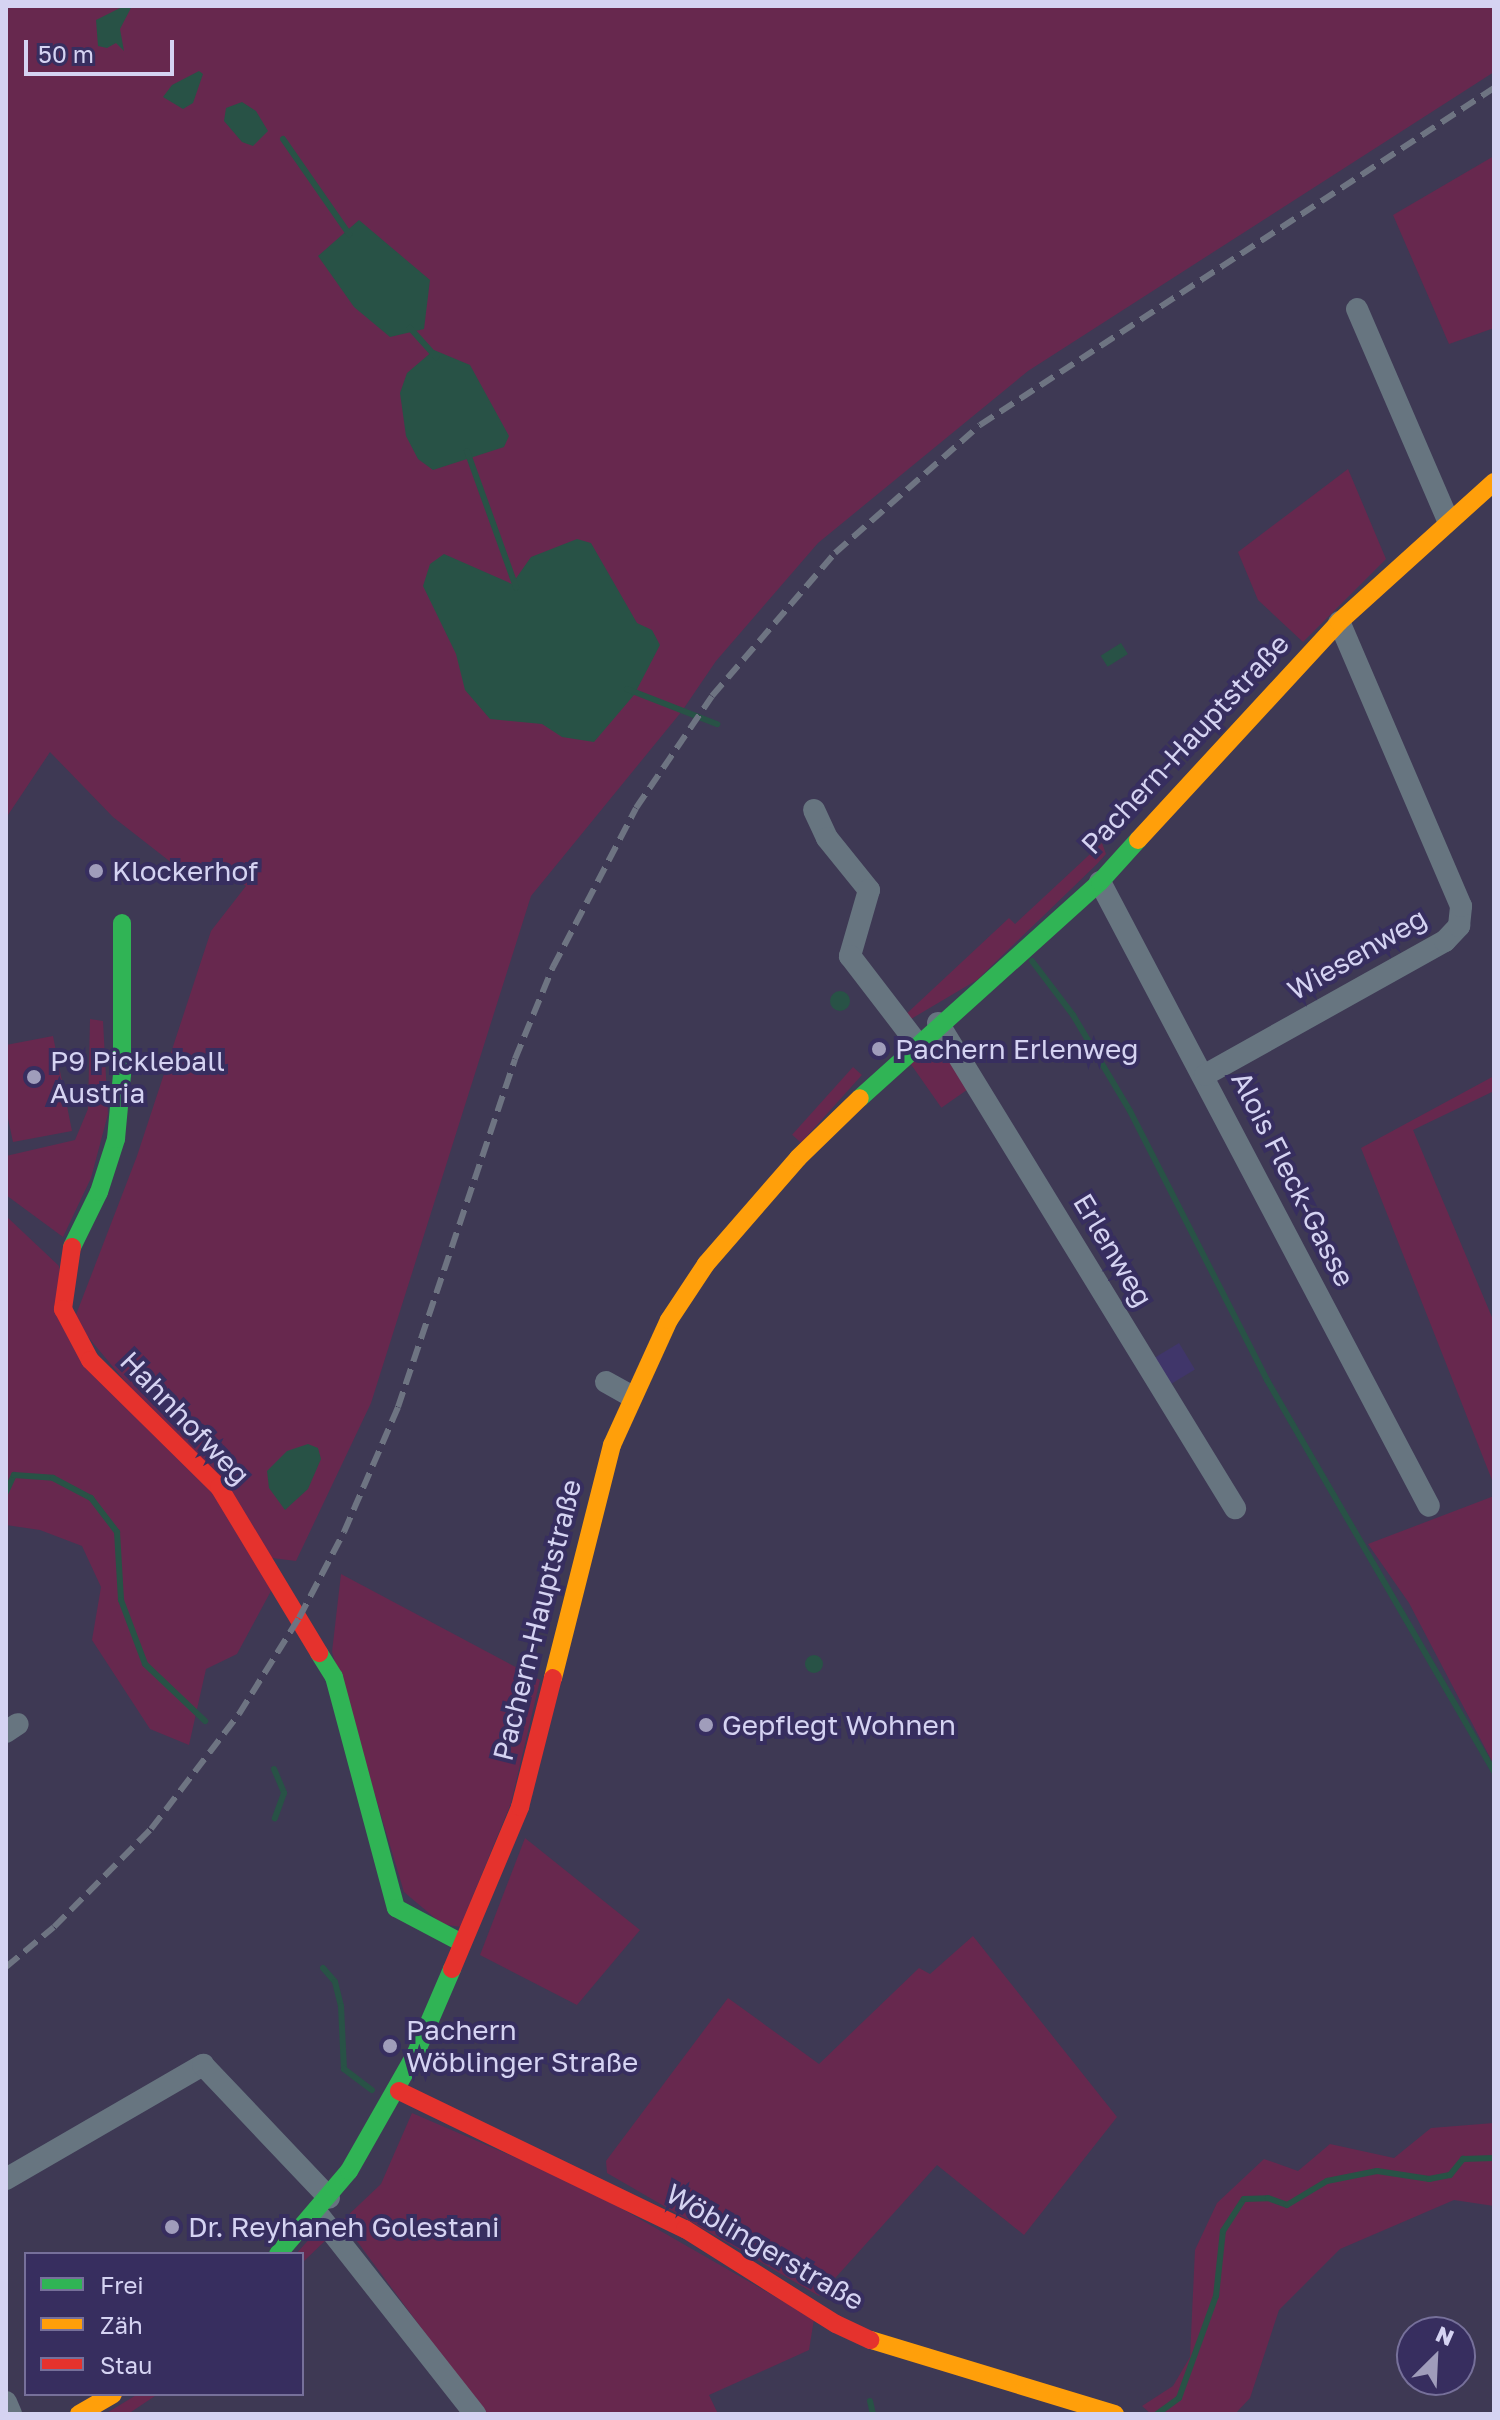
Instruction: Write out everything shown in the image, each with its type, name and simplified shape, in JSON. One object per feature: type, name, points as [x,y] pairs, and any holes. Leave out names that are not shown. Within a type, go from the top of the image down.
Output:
[{"type":"main road","name":"Pachern-Hauptstraße","points":[[280,2252],[323,2205],[399,2091],[520,1807],[576,1573],[631,1396],[669,1320],[713,1255],[798,1158],[916,1042],[1100,882],[1339,622],[1448,520],[1494,482]]},
{"type":"main road","name":"Hahnhofweg","points":[[122,923],[122,1074],[116,1139],[99,1192],[70,1251],[63,1309],[90,1360],[219,1487],[334,1677],[396,1908],[403,1916],[462,1943]]},
{"type":"main road","name":"Wöblingerstraße","points":[[399,2091],[685,2229],[836,2324],[878,2343],[1115,2414]]},
{"type":"main road","points":[[79,2414],[110,2396]]},
{"type":"street","points":[[1357,309],[1448,520]]},
{"type":"street","name":"Wiesenweg","points":[[1205,1075],[1445,941],[1459,926],[1461,906],[1339,622]]},
{"type":"street","points":[[814,810],[827,838],[869,890],[850,956],[916,1042]]},
{"type":"street","name":"Alois Fleck-Gasse","points":[[1100,882],[1205,1075],[1429,1506]]},
{"type":"street","name":"Erlenweg","points":[[938,1023],[1235,1508]]},
{"type":"street","points":[[606,1382],[631,1396]]},
{"type":"street","points":[[6,2179],[203,2065],[323,2205],[475,2414]]},
{"type":"street","points":[[6,2402],[11,2414]]},
{"type":"shaded area","points":[[6,6],[1494,6],[1494,72],[1028,371],[818,543],[716,661],[682,711],[531,896],[371,1403],[296,1561],[272,1558],[74,1320],[137,1156],[211,931],[246,886],[212,860],[195,881],[113,817],[50,752],[6,818]]},
{"type":"shaded area","points":[[124,6],[132,6],[120,29],[124,51],[116,43],[107,48],[98,46],[96,20]]},
{"type":"shaded area","points":[[199,71],[203,74],[193,103],[183,109],[163,97],[172,85]]},
{"type":"shaded area","points":[[242,102],[256,111],[268,131],[253,146],[242,142],[224,121],[226,108]]},
{"type":"shaded area","points":[[1494,156],[1494,328],[1449,344],[1393,215]]},
{"type":"shaded area","points":[[359,220],[430,280],[424,329],[390,337],[354,307],[318,256]]},
{"type":"shaded area","points":[[434,350],[470,365],[509,436],[504,447],[433,470],[418,459],[406,436],[400,393],[407,373]]},
{"type":"shaded area","points":[[1348,469],[1386,559],[1303,642],[1258,600],[1238,552]]},
{"type":"shaded area","points":[[577,539],[591,543],[637,623],[652,630],[660,645],[634,695],[594,742],[562,737],[542,724],[490,719],[465,690],[456,654],[423,586],[430,564],[444,554],[512,584],[531,557]]},
{"type":"shaded area","points":[[1121,643],[1128,654],[1108,667],[1101,656]]},
{"type":"shaded area","points":[[1102,843],[1106,854],[1097,864],[977,980],[911,1019],[903,1017],[1009,918],[1015,924]]},
{"type":"shaded area","points":[[840,991],[847,994],[850,1001],[847,1008],[840,1011],[833,1008],[830,1001],[833,994]]},
{"type":"shaded area","points":[[90,1019],[103,1021],[108,1114],[91,1178],[63,1237],[6,1195],[6,1156],[75,1140],[88,1109]]},
{"type":"shaded area","name":"P9 Pickleball Austria","points":[[53,1036],[72,1131],[13,1142],[6,1109],[6,1045]]},
{"type":"shaded area","points":[[941,1041],[973,1086],[941,1108],[910,1063]]},
{"type":"shaded area","points":[[853,1067],[862,1075],[801,1143],[792,1135]]},
{"type":"shaded area","points":[[1494,1076],[1494,1091],[1413,1130],[1494,1322],[1494,1485],[1361,1148]]},
{"type":"shaded area","points":[[6,1216],[59,1266],[60,1319],[212,1489],[272,1589],[237,1654],[206,1669],[189,1745],[150,1729],[92,1640],[101,1587],[82,1546],[40,1530],[6,1525]]},
{"type":"shaded area","points":[[1179,1343],[1195,1370],[1171,1384],[1155,1357]]},
{"type":"shaded area","points":[[308,1444],[318,1448],[321,1459],[308,1489],[285,1510],[269,1488],[267,1471],[287,1451]]},
{"type":"shaded area","points":[[1494,1496],[1494,1765],[1409,1603],[1368,1544]]},
{"type":"shaded area","points":[[341,1574],[540,1680],[511,1803],[460,1927],[442,1924],[404,1892],[332,1652]]},
{"type":"shaded area","points":[[814,1655],[823,1664],[814,1673],[805,1664]]},
{"type":"shaded area","points":[[525,1838],[640,1930],[577,2005],[480,1955]]},
{"type":"shaded area","points":[[973,1936],[1117,2117],[1024,2235],[937,2165],[819,2296],[607,2173],[606,2161],[728,1998],[819,2064],[919,1968],[930,1974]]},
{"type":"shaded area","points":[[412,2113],[584,2187],[814,2319],[809,2350],[709,2395],[718,2414],[485,2414],[342,2221],[381,2184]]},
{"type":"shaded area","points":[[1494,2123],[1494,2206],[1454,2200],[1340,2249],[1279,2310],[1250,2398],[1235,2414],[1151,2414],[1142,2406],[1173,2386],[1190,2357],[1195,2250],[1217,2203],[1264,2159],[1298,2171],[1330,2144],[1394,2158],[1431,2128]]},
{"type":"shaded area","points":[[312,2236],[328,2238],[304,2261],[304,2252],[298,2252]]},
{"type":"shaded area","points":[[135,2396],[155,2396],[128,2414],[105,2414]]},
{"type":"waterway","points":[[283,139],[349,234]]},
{"type":"waterway","points":[[410,328],[436,357]]},
{"type":"waterway","points":[[467,451],[516,587]]},
{"type":"waterway","points":[[627,689],[717,724]]},
{"type":"waterway","points":[[1032,961],[1073,1015],[1130,1111],[1267,1380],[1494,1771]]},
{"type":"waterway","points":[[6,1492],[14,1475],[53,1478],[91,1498],[117,1532],[121,1600],[145,1664],[205,1721]]},
{"type":"waterway","points":[[274,1769],[284,1793],[275,1818]]},
{"type":"waterway","points":[[323,1968],[335,1982],[341,2006],[344,2069],[372,2090]]},
{"type":"waterway","points":[[1157,2414],[1179,2398],[1216,2296],[1223,2231],[1244,2199],[1268,2198],[1287,2205],[1327,2181],[1377,2171],[1429,2179],[1450,2175],[1463,2159],[1494,2158]]},
{"type":"waterway","points":[[870,2401],[873,2414]]},
{"type":"railway","points":[[6,1967],[54,1927],[151,1829],[239,1714],[299,1618],[344,1532],[398,1407],[515,1059],[553,967],[636,808],[712,696],[835,553],[980,425],[1494,88]]},
{"type":"traffic: fast","points":[[860,1098],[1100,882],[1138,840]]},
{"type":"traffic: fast","points":[[72,1247],[99,1192],[116,1139],[122,1074],[122,923]]},
{"type":"traffic: fast","points":[[319,1653],[334,1677],[396,1908],[462,1943]]},
{"type":"traffic: fast","points":[[280,2252],[349,2171],[415,2055],[452,1969]]},
{"type":"traffic: slow","points":[[1138,840],[1339,622],[1494,482]]},
{"type":"traffic: slow","points":[[553,1678],[612,1445],[669,1320],[706,1264],[798,1158],[860,1098]]},
{"type":"traffic: slow","points":[[871,2340],[1115,2414]]},
{"type":"traffic: slow","points":[[79,2414],[110,2396]]},
{"type":"traffic: jam","points":[[72,1247],[63,1309],[90,1360],[219,1487],[319,1653]]},
{"type":"traffic: jam","points":[[452,1969],[520,1807],[553,1678]]},
{"type":"traffic: jam","points":[[399,2091],[685,2229],[836,2324],[871,2340]]},
{"type":"place","name":"Klockerhof","points":[[96,871]]},
{"type":"place","name":"Pachern Erlenweg","points":[[879,1049]]},
{"type":"place","name":"P9 Pickleball Austria","points":[[34,1077]]},
{"type":"place","name":"Gepflegt Wohnen","points":[[706,1725]]},
{"type":"place","name":"Pachern Wöblinger Straße","points":[[390,2046]]},
{"type":"place","name":"Dr. Reyhaneh Golestani","points":[[172,2227]]}]
